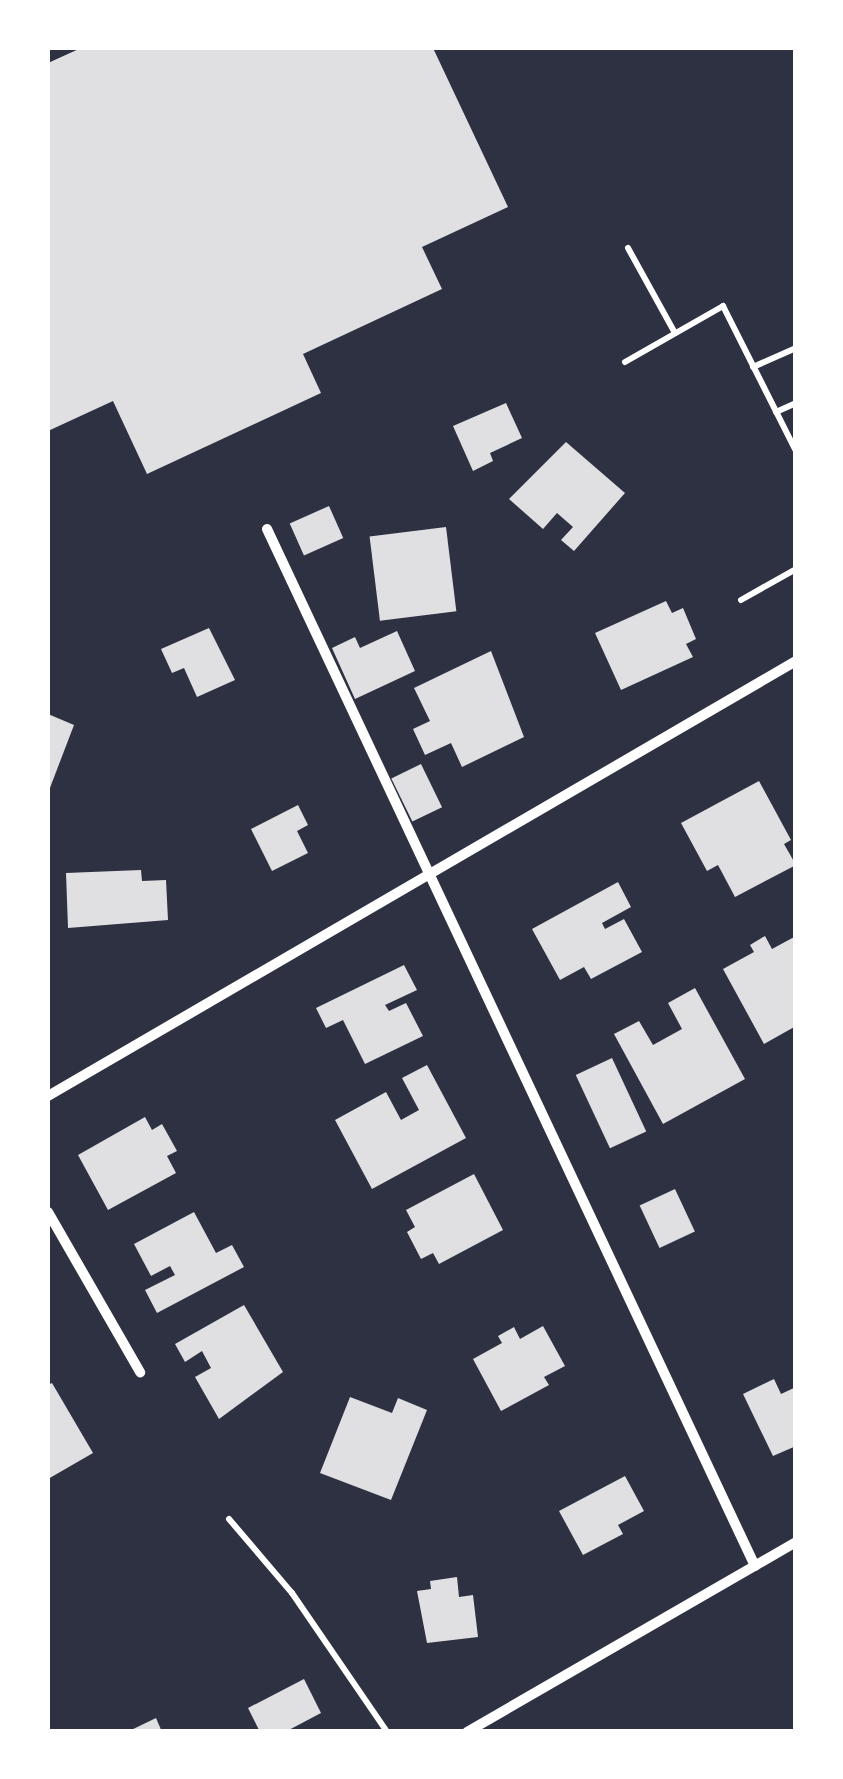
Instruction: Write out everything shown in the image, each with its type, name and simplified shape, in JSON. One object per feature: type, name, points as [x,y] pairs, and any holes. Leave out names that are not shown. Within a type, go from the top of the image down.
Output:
[{"type":"street","points":[[267,529],[754,1566]]},
{"type":"street","points":[[48,1096],[796,661]]},
{"type":"street","points":[[48,1212],[140,1372]]},
{"type":"street","points":[[467,1732],[796,1542]]},
{"type":"lane","points":[[628,248],[675,333]]},
{"type":"lane","points":[[624,362],[723,306],[796,451]]},
{"type":"lane","points":[[753,368],[796,348]]},
{"type":"lane","points":[[776,412],[796,403]]},
{"type":"lane","points":[[741,600],[796,569]]},
{"type":"lane","points":[[230,1520],[292,1593],[387,1732]]},
{"type":"building","points":[[81,48],[433,48],[508,207],[422,247],[442,289],[303,354],[321,393],[147,474],[113,401],[48,431],[48,63]]},
{"type":"building","points":[[506,403],[522,438],[490,453],[493,461],[473,471],[453,426]]},
{"type":"building","points":[[566,442],[625,493],[574,551],[561,540],[573,527],[557,513],[543,529],[509,499]]},
{"type":"building","points":[[329,506],[343,538],[304,555],[290,523]]},
{"type":"building","points":[[446,527],[456,611],[380,621],[370,536]]},
{"type":"building","points":[[666,601],[672,613],[683,608],[696,639],[686,644],[693,657],[621,690],[595,633]]},
{"type":"building","points":[[209,628],[235,680],[197,697],[184,668],[172,673],[161,649]]},
{"type":"building","points":[[397,631],[415,671],[355,699],[332,648],[355,637],[360,648]]},
{"type":"building","points":[[491,651],[524,737],[462,767],[451,743],[425,755],[413,729],[430,721],[414,688]]},
{"type":"building","points":[[48,714],[74,725],[48,793]]},
{"type":"building","points":[[421,764],[442,807],[412,822],[391,778]]},
{"type":"building","points":[[759,781],[791,840],[784,844],[796,865],[735,897],[718,865],[707,871],[681,823]]},
{"type":"building","points":[[298,805],[308,825],[297,831],[308,853],[272,871],[251,829]]},
{"type":"building","points":[[141,870],[142,881],[166,880],[168,920],[68,928],[66,873]]},
{"type":"building","points":[[618,882],[631,907],[602,923],[605,929],[624,919],[642,952],[591,979],[584,967],[560,980],[532,929]]},
{"type":"building","points":[[765,936],[772,949],[796,936],[796,1026],[764,1044],[723,969],[754,952],[750,945]]},
{"type":"building","points":[[404,965],[417,990],[385,1005],[389,1011],[406,1003],[423,1036],[365,1064],[343,1020],[326,1028],[316,1008]]},
{"type":"building","points":[[695,988],[745,1079],[663,1124],[614,1034],[639,1021],[653,1045],[682,1029],[668,1003]]},
{"type":"building","points":[[612,1058],[646,1131],[610,1148],[576,1075]]},
{"type":"building","points":[[427,1065],[466,1138],[372,1189],[335,1120],[386,1092],[401,1120],[419,1110],[402,1078]]},
{"type":"building","points":[[145,1117],[152,1130],[162,1124],[177,1151],[167,1156],[176,1173],[108,1210],[78,1155]]},
{"type":"building","points":[[474,1174],[503,1230],[439,1264],[433,1253],[421,1259],[407,1232],[415,1227],[406,1210]]},
{"type":"building","points":[[675,1189],[695,1232],[660,1248],[640,1205]]},
{"type":"building","points":[[194,1212],[216,1253],[232,1245],[244,1267],[157,1313],[145,1290],[175,1275],[170,1266],[151,1276],[134,1244]]},
{"type":"building","points":[[244,1305],[283,1372],[219,1419],[195,1377],[211,1368],[202,1351],[185,1362],[175,1344]]},
{"type":"building","points":[[543,1326],[565,1366],[544,1377],[549,1385],[501,1411],[473,1359],[502,1343],[498,1336],[514,1327],[520,1339]]},
{"type":"building","points":[[774,1379],[781,1394],[796,1387],[796,1446],[773,1456],[743,1394]]},
{"type":"building","points":[[52,1383],[93,1453],[48,1479],[48,1385]]},
{"type":"building","points":[[350,1397],[392,1413],[398,1398],[427,1410],[391,1500],[320,1473]]},
{"type":"building","points":[[625,1476],[644,1511],[618,1525],[623,1534],[583,1555],[559,1511]]},
{"type":"building","points":[[457,1577],[459,1597],[473,1595],[478,1637],[427,1643],[417,1591],[431,1589],[430,1581]]},
{"type":"building","points":[[304,1679],[321,1713],[285,1732],[260,1732],[248,1708]]},
{"type":"building","points":[[156,1718],[162,1732],[127,1732]]}]
